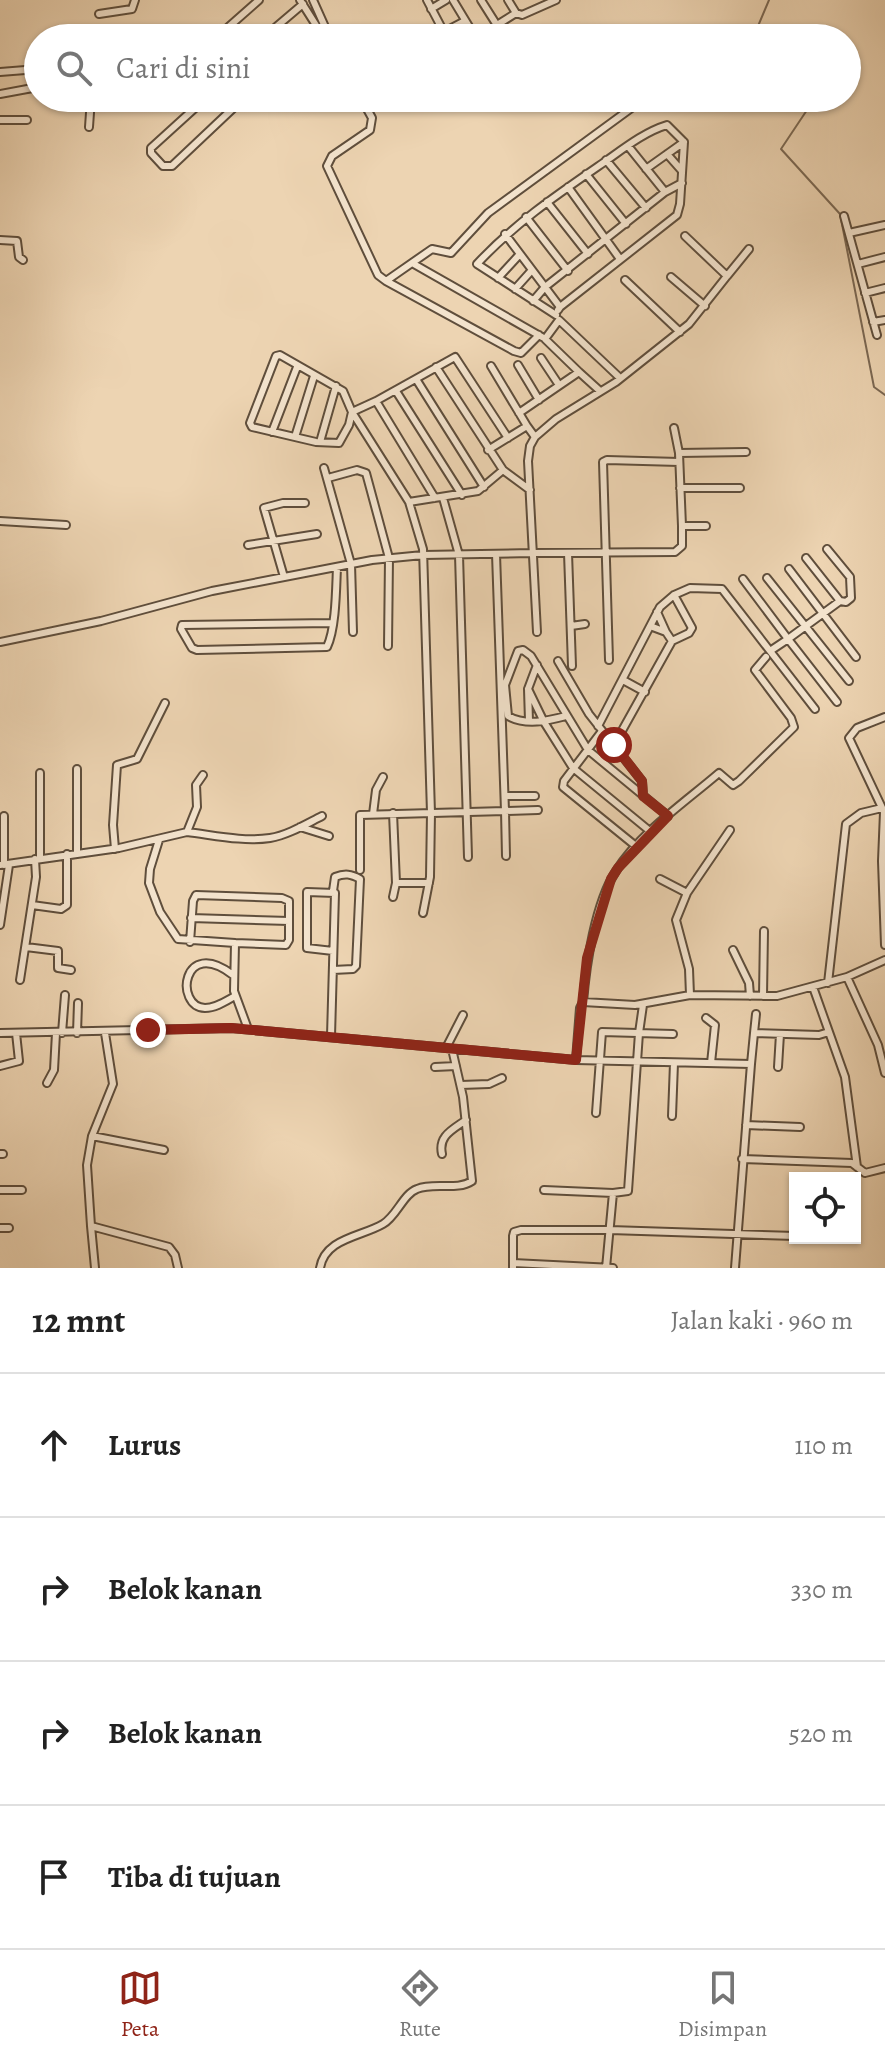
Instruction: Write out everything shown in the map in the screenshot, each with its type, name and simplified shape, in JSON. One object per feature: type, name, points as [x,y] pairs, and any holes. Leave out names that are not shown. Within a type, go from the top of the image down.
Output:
[{"type":"street","points":[[99,14],[132,9],[135,0]]},
{"type":"street","points":[[232,24],[259,0]]},
{"type":"street","points":[[313,0],[320,24]]},
{"type":"street","points":[[427,0],[439,24]]},
{"type":"street","points":[[431,9],[444,0]]},
{"type":"street","points":[[453,0],[467,24]]},
{"type":"street","points":[[494,0],[482,2],[496,24]]},
{"type":"street","points":[[508,0],[516,13],[522,15],[556,0]]},
{"type":"street","points":[[278,24],[301,2],[318,24]]},
{"type":"street","points":[[499,24],[516,13]]},
{"type":"street","points":[[461,24],[465,21]]},
{"type":"street","points":[[0,72],[24,70]]},
{"type":"street","points":[[0,94],[24,90]]},
{"type":"street","points":[[89,127],[90,112]]},
{"type":"street","points":[[191,112],[151,148],[151,153],[163,166],[172,166],[228,112]]},
{"type":"street","points":[[369,112],[372,118],[370,130],[332,156],[327,166],[378,275],[521,353],[542,337],[557,318],[560,307],[677,215],[684,142]]},
{"type":"street","points":[[386,281],[432,249],[451,253],[488,213],[626,112]]},
{"type":"street","points":[[0,120],[27,120]]},
{"type":"street","points":[[620,378],[557,318],[477,264],[526,217],[628,146],[665,125],[684,142]]},
{"type":"street","points":[[646,169],[684,142]]},
{"type":"street","points":[[628,146],[665,192]]},
{"type":"street","points":[[667,154],[682,171]]},
{"type":"street","points":[[606,160],[646,208]]},
{"type":"street","points":[[586,174],[626,224]]},
{"type":"street","points":[[533,301],[545,287],[665,192],[682,183]]},
{"type":"street","points":[[568,187],[620,259]]},
{"type":"street","points":[[547,202],[588,254]]},
{"type":"street","points":[[844,216],[877,335]]},
{"type":"street","points":[[526,217],[568,271]]},
{"type":"street","points":[[849,233],[885,225]]},
{"type":"street","points":[[505,234],[560,307]]},
{"type":"street","points":[[685,236],[727,276]]},
{"type":"street","points":[[0,240],[17,241],[19,257],[23,260]]},
{"type":"street","points":[[537,632],[528,456],[535,437],[680,332],[705,306],[749,249]]},
{"type":"street","points":[[498,278],[520,254]]},
{"type":"street","points":[[858,264],[885,257]]},
{"type":"street","points":[[412,263],[542,337],[600,391]]},
{"type":"street","points":[[515,289],[532,270]]},
{"type":"street","points":[[671,277],[705,306]]},
{"type":"street","points":[[625,280],[680,332]]},
{"type":"street","points":[[865,293],[885,288]]},
{"type":"street","points":[[873,322],[885,320]]},
{"type":"street","points":[[352,412],[341,441],[320,442],[252,427],[250,423],[276,356],[282,356],[346,394],[352,412],[409,502],[423,555],[431,813],[429,883],[423,913]]},
{"type":"street","points":[[352,412],[456,358],[508,438]]},
{"type":"street","points":[[541,358],[559,385]]},
{"type":"street","points":[[518,365],[539,400]]},
{"type":"street","points":[[491,366],[535,437]]},
{"type":"street","points":[[272,432],[297,367]]},
{"type":"street","points":[[436,367],[503,470],[530,490]]},
{"type":"street","points":[[519,413],[579,372]]},
{"type":"street","points":[[295,437],[314,376]]},
{"type":"street","points":[[416,379],[484,487]]},
{"type":"street","points":[[320,442],[336,386]]},
{"type":"street","points":[[396,391],[462,495]]},
{"type":"street","points":[[376,401],[439,498],[459,555],[468,857]]},
{"type":"street","points":[[488,450],[527,426]]},
{"type":"street","points":[[0,642],[62,630],[212,591],[389,558],[677,552],[682,546],[682,526],[679,453],[674,428]]},
{"type":"street","points":[[679,453],[746,452]]},
{"type":"street","points":[[609,660],[603,462],[679,462]]},
{"type":"street","points":[[324,468],[351,564],[353,632]]},
{"type":"street","points":[[328,478],[357,470],[366,473],[389,558],[388,646]]},
{"type":"street","points":[[409,502],[462,495],[484,487],[503,470]]},
{"type":"street","points":[[680,488],[740,488]]},
{"type":"street","points":[[284,577],[264,513],[265,506],[305,503]]},
{"type":"street","points":[[0,521],[66,525]]},
{"type":"street","points":[[682,526],[706,526]]},
{"type":"street","points":[[248,545],[317,534]]},
{"type":"street","points":[[806,558],[840,601],[846,602],[851,598],[851,580],[827,549]]},
{"type":"street","points":[[568,553],[572,666]]},
{"type":"street","points":[[496,554],[506,856]]},
{"type":"street","points":[[332,623],[182,625],[181,629],[192,648],[197,650],[325,647],[329,643],[332,623],[337,567]]},
{"type":"street","points":[[789,569],[856,657]]},
{"type":"street","points":[[767,578],[849,681]]},
{"type":"street","points":[[743,579],[837,702]]},
{"type":"street","points":[[637,847],[564,790],[564,781],[588,750],[657,612],[674,595],[696,587],[722,589],[768,654],[815,709]]},
{"type":"street","points":[[614,745],[672,641],[689,633],[692,628],[674,595]]},
{"type":"street","points":[[576,1060],[587,958],[611,879],[651,832],[719,773],[733,785],[794,727],[794,721],[755,670],[768,654],[840,601]]},
{"type":"street","points":[[657,612],[672,641]]},
{"type":"street","points":[[571,626],[585,624]]},
{"type":"street","points":[[650,626],[666,632]]},
{"type":"street","points":[[566,716],[544,722],[508,716],[505,685],[518,651],[526,651],[537,665],[588,750],[668,816]]},
{"type":"street","points":[[558,661],[589,714],[642,781],[643,796]]},
{"type":"street","points":[[529,721],[528,689],[537,665]]},
{"type":"street","points":[[623,680],[645,692]]},
{"type":"street","points":[[528,689],[544,722],[573,768],[651,832]]},
{"type":"street","points":[[120,848],[117,766],[120,762],[137,759],[165,703]]},
{"type":"street","points":[[589,714],[604,714]]},
{"type":"street","points":[[885,717],[857,728],[849,738],[882,808],[885,945]]},
{"type":"street","points":[[77,769],[77,853]]},
{"type":"street","points":[[20,980],[38,859],[40,773]]},
{"type":"street","points":[[187,832],[197,807],[196,785],[203,775]]},
{"type":"street","points":[[373,814],[376,790],[383,777]]},
{"type":"street","points":[[505,796],[535,796]]},
{"type":"street","points":[[828,983],[845,826],[848,820],[861,813],[882,808]]},
{"type":"street","points":[[360,870],[360,815],[538,810]]},
{"type":"street","points":[[393,813],[396,883],[393,897]]},
{"type":"street","points":[[0,925],[4,816]]},
{"type":"street","points":[[4,865],[120,848],[187,832],[269,838],[322,816]]},
{"type":"street","points":[[300,827],[329,836]]},
{"type":"street","points":[[690,995],[689,969],[676,922],[687,893],[730,830]]},
{"type":"street","points":[[159,840],[148,877],[152,892],[175,936],[190,942],[286,945],[290,903],[285,899],[198,895],[194,897],[190,942]]},
{"type":"street","points":[[32,905],[61,909],[67,905],[67,854]]},
{"type":"street","points":[[331,1036],[335,877],[354,875],[360,879],[356,966],[353,969],[333,970]]},
{"type":"street","points":[[660,879],[687,893]]},
{"type":"street","points":[[396,883],[429,883]]},
{"type":"street","points":[[333,891],[307,892],[306,934],[308,950],[333,951]]},
{"type":"street","points":[[191,918],[289,921]]},
{"type":"street","points":[[763,996],[764,931]]},
{"type":"street","points":[[235,943],[235,996],[248,1029]]},
{"type":"street","points":[[26,947],[58,951],[58,968],[71,970]]},
{"type":"street","points":[[733,950],[749,983],[750,996]]},
{"type":"street","points":[[583,1002],[643,1005],[690,995],[782,995],[847,977],[885,960]]},
{"type":"street","points":[[233,975],[212,963],[194,966],[187,983],[188,994],[197,1007],[205,1008],[235,996]]},
{"type":"street","points":[[847,977],[878,1045],[885,1073]]},
{"type":"street","points":[[813,987],[845,1077],[857,1167]]},
{"type":"street","points":[[47,1083],[53,1072],[65,995]]},
{"type":"street","points":[[77,1033],[78,1003]]},
{"type":"street","points":[[544,1190],[613,1193],[629,1190],[643,1005]]},
{"type":"street","points":[[735,1268],[756,1014]]},
{"type":"street","points":[[320,1268],[322,1259],[330,1249],[384,1224],[394,1216],[412,1191],[471,1182],[472,1167],[461,1085],[449,1048],[463,1015]]},
{"type":"street","points":[[706,1018],[715,1025],[711,1063]]},
{"type":"street","points":[[0,1033],[248,1029],[576,1060],[751,1064]]},
{"type":"street","points":[[596,1113],[602,1032],[673,1034]]},
{"type":"street","points":[[754,1033],[819,1035],[829,1032]]},
{"type":"street","points":[[0,1066],[19,1061],[16,1033]]},
{"type":"street","points":[[95,1268],[87,1181],[92,1136],[112,1089],[113,1075],[105,1033]]},
{"type":"street","points":[[778,1067],[780,1034]]},
{"type":"street","points":[[672,1116],[674,1063]]},
{"type":"street","points":[[435,1067],[456,1066]]},
{"type":"street","points":[[461,1085],[489,1084],[502,1078]]},
{"type":"street","points":[[442,1154],[442,1139],[466,1120]]},
{"type":"street","points":[[746,1125],[800,1127]]},
{"type":"street","points":[[92,1136],[164,1150]]},
{"type":"street","points":[[742,1159],[852,1163],[865,1173],[885,1168]]},
{"type":"street","points":[[0,1190],[22,1190]]},
{"type":"street","points":[[606,1268],[613,1193]]},
{"type":"street","points":[[91,1226],[164,1244],[172,1250],[178,1268]]},
{"type":"street","points":[[0,1228],[9,1228]]},
{"type":"street","points":[[613,1268],[513,1266],[513,1236],[517,1230],[789,1236]]},
{"type":"waterway","points":[[759,24],[769,0]]},
{"type":"waterway","points":[[806,112],[781,149],[840,214],[874,387],[885,395]]},
{"type":"route","points":[[148,1030],[231,1028],[576,1060],[587,958],[611,879],[668,816],[643,796],[642,781],[614,745]]}]
